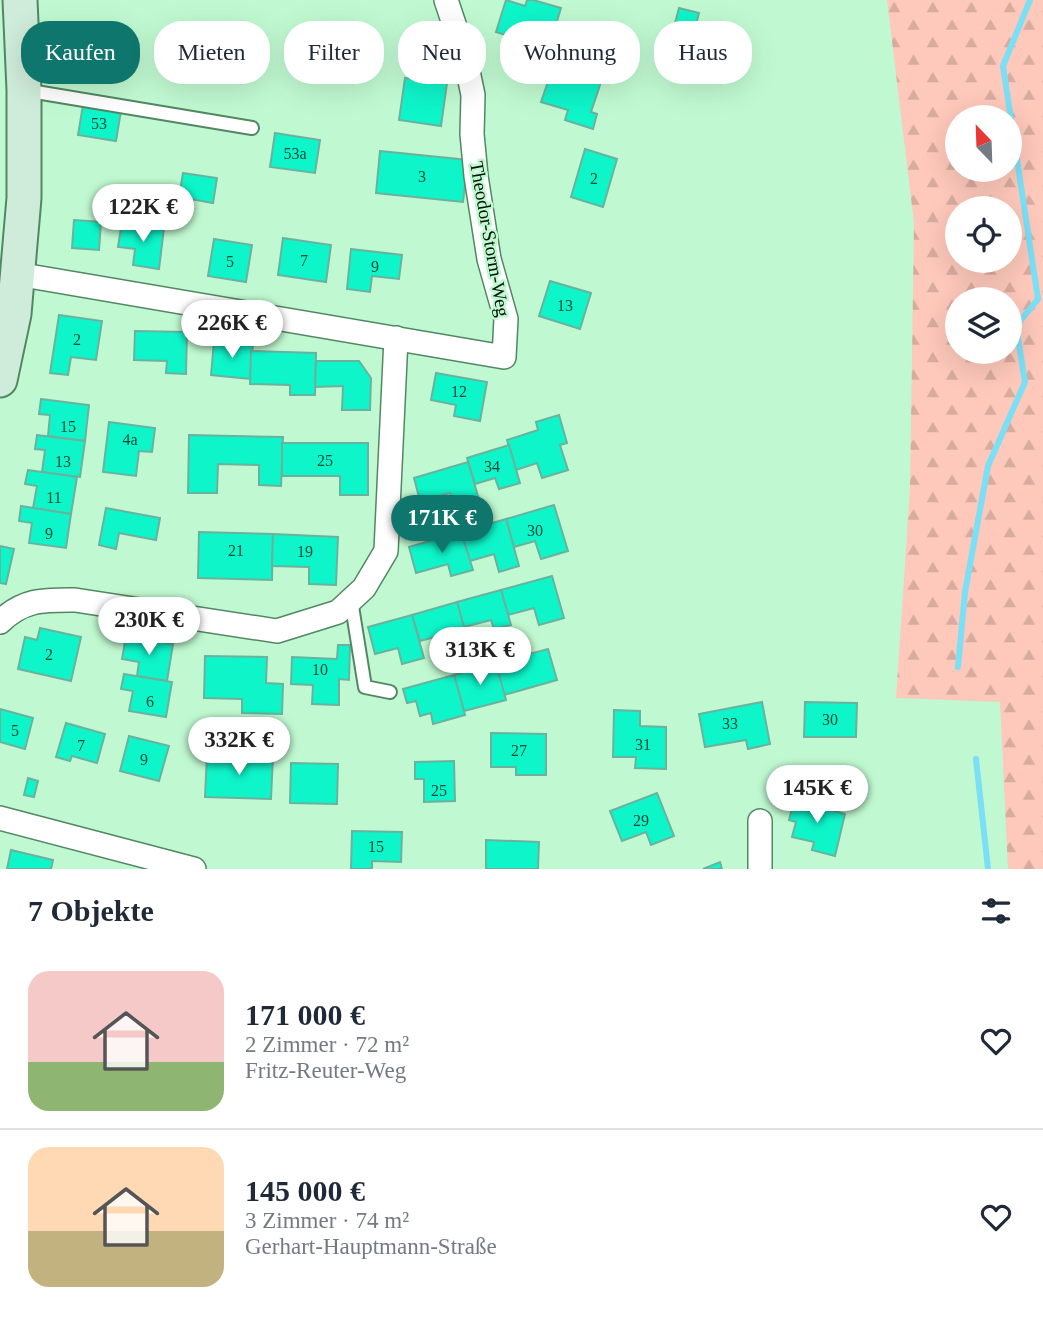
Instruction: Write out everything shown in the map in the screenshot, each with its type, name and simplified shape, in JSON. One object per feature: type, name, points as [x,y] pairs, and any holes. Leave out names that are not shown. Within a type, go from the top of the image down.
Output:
[{"type":"main road","points":[[0,380],[14,314],[24,198],[24,90],[20,0]]},
{"type":"street","name":"Theodor-Storm-Weg","points":[[396,338],[505,356],[506,319],[489,259],[477,186],[472,134],[473,95],[465,57],[446,0]]},
{"type":"street","points":[[0,622],[13,609],[43,600],[75,600],[277,631],[338,612],[364,588],[386,551],[396,338],[17,274]]},
{"type":"street","points":[[0,818],[194,869]]},
{"type":"street","points":[[760,821],[760,869]]},
{"type":"lane","points":[[24,90],[252,128]]},
{"type":"lane","points":[[351,600],[365,687],[390,692]]},
{"type":"green space","points":[[887,0],[1043,0],[1043,869],[1008,869],[1000,702],[896,698],[910,488],[914,223]]},
{"type":"building","points":[[506,0],[525,6],[527,0],[533,0],[561,8],[557,21],[500,21],[500,33],[496,32]]},
{"type":"building","points":[[679,8],[699,13],[697,21],[676,21]]},
{"type":"building","points":[[404,84],[447,84],[441,126],[399,120]]},
{"type":"building","points":[[547,84],[600,84],[591,112],[597,114],[593,129],[565,120],[568,110],[541,102]]},
{"type":"building","points":[[83,105],[121,111],[116,141],[78,135]]},
{"type":"building","points":[[275,133],[320,140],[315,173],[270,167]]},
{"type":"building","points":[[585,149],[617,159],[603,207],[571,197]]},
{"type":"building","points":[[380,151],[468,160],[463,202],[376,193]]},
{"type":"building","points":[[183,173],[217,178],[213,203],[179,197]]},
{"type":"building","points":[[74,220],[101,222],[99,250],[72,248]]},
{"type":"building","points":[[122,222],[164,228],[159,269],[133,265],[135,249],[118,247]]},
{"type":"building","points":[[283,238],[331,245],[326,282],[278,275]]},
{"type":"building","points":[[214,239],[252,245],[246,282],[208,276]]},
{"type":"building","points":[[351,249],[402,255],[399,279],[372,276],[370,292],[347,289]]},
{"type":"building","points":[[550,281],[591,293],[580,329],[539,316]]},
{"type":"building","points":[[59,315],[102,321],[96,360],[71,357],[68,375],[50,373]]},
{"type":"building","points":[[135,331],[187,332],[186,374],[166,373],[167,361],[134,360]]},
{"type":"building","points":[[214,341],[253,344],[250,379],[211,375]]},
{"type":"building","points":[[251,351],[316,353],[315,395],[290,395],[290,385],[250,384]]},
{"type":"building","points":[[316,361],[359,361],[371,378],[370,410],[342,410],[343,386],[315,387]]},
{"type":"building","points":[[436,373],[487,382],[480,421],[454,416],[456,405],[431,400]]},
{"type":"building","points":[[41,399],[89,405],[85,441],[48,436],[50,415],[39,414]]},
{"type":"building","points":[[559,415],[567,443],[560,445],[568,470],[542,478],[537,463],[516,470],[507,440],[538,430],[536,422]]},
{"type":"building","points":[[109,422],[155,428],[152,452],[139,451],[136,476],[103,472]]},
{"type":"building","points":[[37,435],[85,441],[80,477],[42,472],[45,450],[35,449]]},
{"type":"building","points":[[189,435],[283,437],[281,486],[259,485],[259,465],[218,464],[217,493],[188,493]]},
{"type":"building","points":[[282,443],[368,443],[368,495],[340,495],[340,476],[282,476]]},
{"type":"building","points":[[509,445],[520,483],[499,489],[495,478],[475,484],[467,458]]},
{"type":"building","points":[[468,462],[480,503],[455,510],[450,493],[420,501],[414,478]]},
{"type":"building","points":[[28,470],[77,477],[71,514],[33,508],[37,486],[25,484]]},
{"type":"building","points":[[554,505],[568,551],[541,559],[535,541],[514,547],[506,519]]},
{"type":"building","points":[[21,506],[71,514],[66,548],[29,543],[32,523],[19,521]]},
{"type":"building","points":[[106,508],[160,518],[156,540],[119,533],[116,549],[99,545]]},
{"type":"building","points":[[506,519],[519,566],[499,572],[494,554],[470,561],[461,532]]},
{"type":"building","points":[[199,532],[273,534],[272,580],[198,578]]},
{"type":"building","points":[[461,532],[473,570],[451,576],[448,564],[416,573],[409,547]]},
{"type":"building","points":[[273,534],[338,537],[336,585],[309,584],[309,567],[272,566]]},
{"type":"building","points":[[0,546],[14,549],[6,584],[0,583]]},
{"type":"building","points":[[552,576],[564,618],[539,625],[534,608],[508,615],[501,590]]},
{"type":"building","points":[[501,590],[511,625],[494,629],[491,620],[464,627],[457,602]]},
{"type":"building","points":[[457,602],[470,649],[451,654],[446,634],[420,641],[412,615]]},
{"type":"building","points":[[412,615],[424,658],[402,664],[398,648],[375,654],[368,627]]},
{"type":"building","points":[[40,628],[81,637],[71,681],[18,669],[25,637],[37,640]]},
{"type":"building","points":[[126,636],[173,644],[167,681],[137,676],[139,662],[122,659]]},
{"type":"building","points":[[338,645],[350,645],[349,680],[339,679],[339,705],[312,704],[313,685],[291,684],[292,657],[337,659]]},
{"type":"building","points":[[548,649],[557,680],[504,695],[496,663]]},
{"type":"building","points":[[205,656],[267,657],[266,683],[283,684],[282,714],[242,713],[242,699],[204,698]]},
{"type":"building","points":[[496,663],[506,700],[464,711],[454,675]]},
{"type":"building","points":[[124,674],[172,682],[166,717],[129,711],[133,691],[121,689]]},
{"type":"building","points":[[454,675],[465,715],[433,724],[431,713],[420,716],[416,701],[407,703],[403,689]]},
{"type":"building","points":[[762,702],[770,744],[748,749],[746,740],[705,747],[699,714]]},
{"type":"building","points":[[805,702],[857,703],[856,737],[804,737]]},
{"type":"building","points":[[0,709],[33,718],[25,749],[0,742]]},
{"type":"building","points":[[614,710],[640,711],[640,726],[666,727],[666,769],[635,768],[636,757],[613,757]]},
{"type":"building","points":[[66,723],[105,734],[97,763],[72,756],[70,761],[56,757]]},
{"type":"building","points":[[491,733],[546,734],[546,775],[516,775],[516,767],[491,767]]},
{"type":"building","points":[[129,736],[169,746],[159,781],[120,771]]},
{"type":"building","points":[[207,754],[273,756],[271,799],[205,797]]},
{"type":"building","points":[[454,761],[455,801],[424,802],[424,779],[415,779],[415,762]]},
{"type":"building","points":[[291,763],[338,764],[337,804],[290,803]]},
{"type":"building","points":[[28,778],[38,781],[34,797],[24,795]]},
{"type":"building","points":[[657,793],[674,836],[651,845],[646,832],[622,841],[610,811]]},
{"type":"building","points":[[795,797],[827,805],[826,809],[845,814],[835,856],[812,850],[814,842],[792,837],[796,822],[789,820]]},
{"type":"building","points":[[352,831],[402,832],[401,862],[372,861],[372,869],[351,869]]},
{"type":"building","points":[[486,840],[539,842],[538,869],[486,869]]},
{"type":"building","points":[[11,850],[53,860],[51,869],[7,869]]},
{"type":"building","points":[[720,862],[722,869],[703,869]]},
{"type":"waterway","points":[[958,667],[965,592],[988,466],[1025,382],[1016,326],[1038,299],[1003,66],[1030,0]]},
{"type":"waterway","points":[[976,759],[988,869]]}]
